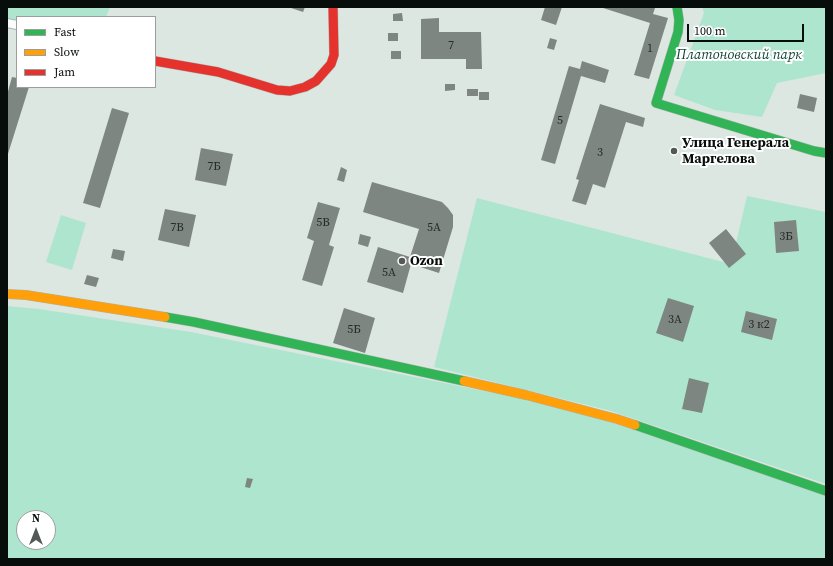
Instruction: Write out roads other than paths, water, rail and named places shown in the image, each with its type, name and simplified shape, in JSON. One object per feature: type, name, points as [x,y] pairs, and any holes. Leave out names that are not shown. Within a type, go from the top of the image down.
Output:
[{"type":"street","points":[[156,61],[218,72],[277,90],[290,91],[305,87],[316,81],[331,64],[334,55],[333,7]]},
{"type":"street","points":[[677,7],[679,20],[678,32],[656,103],[814,151],[826,153]]},
{"type":"street","points":[[7,294],[26,295],[194,322],[526,395],[617,419],[826,490]]},
{"type":"place","name":"Улица Генерала Маргелова","points":[[674,151]]},
{"type":"place","name":"Ozon","points":[[402,261]]},
{"type":"park label","name":"Платоновский парк","points":[[739,55]]}]
